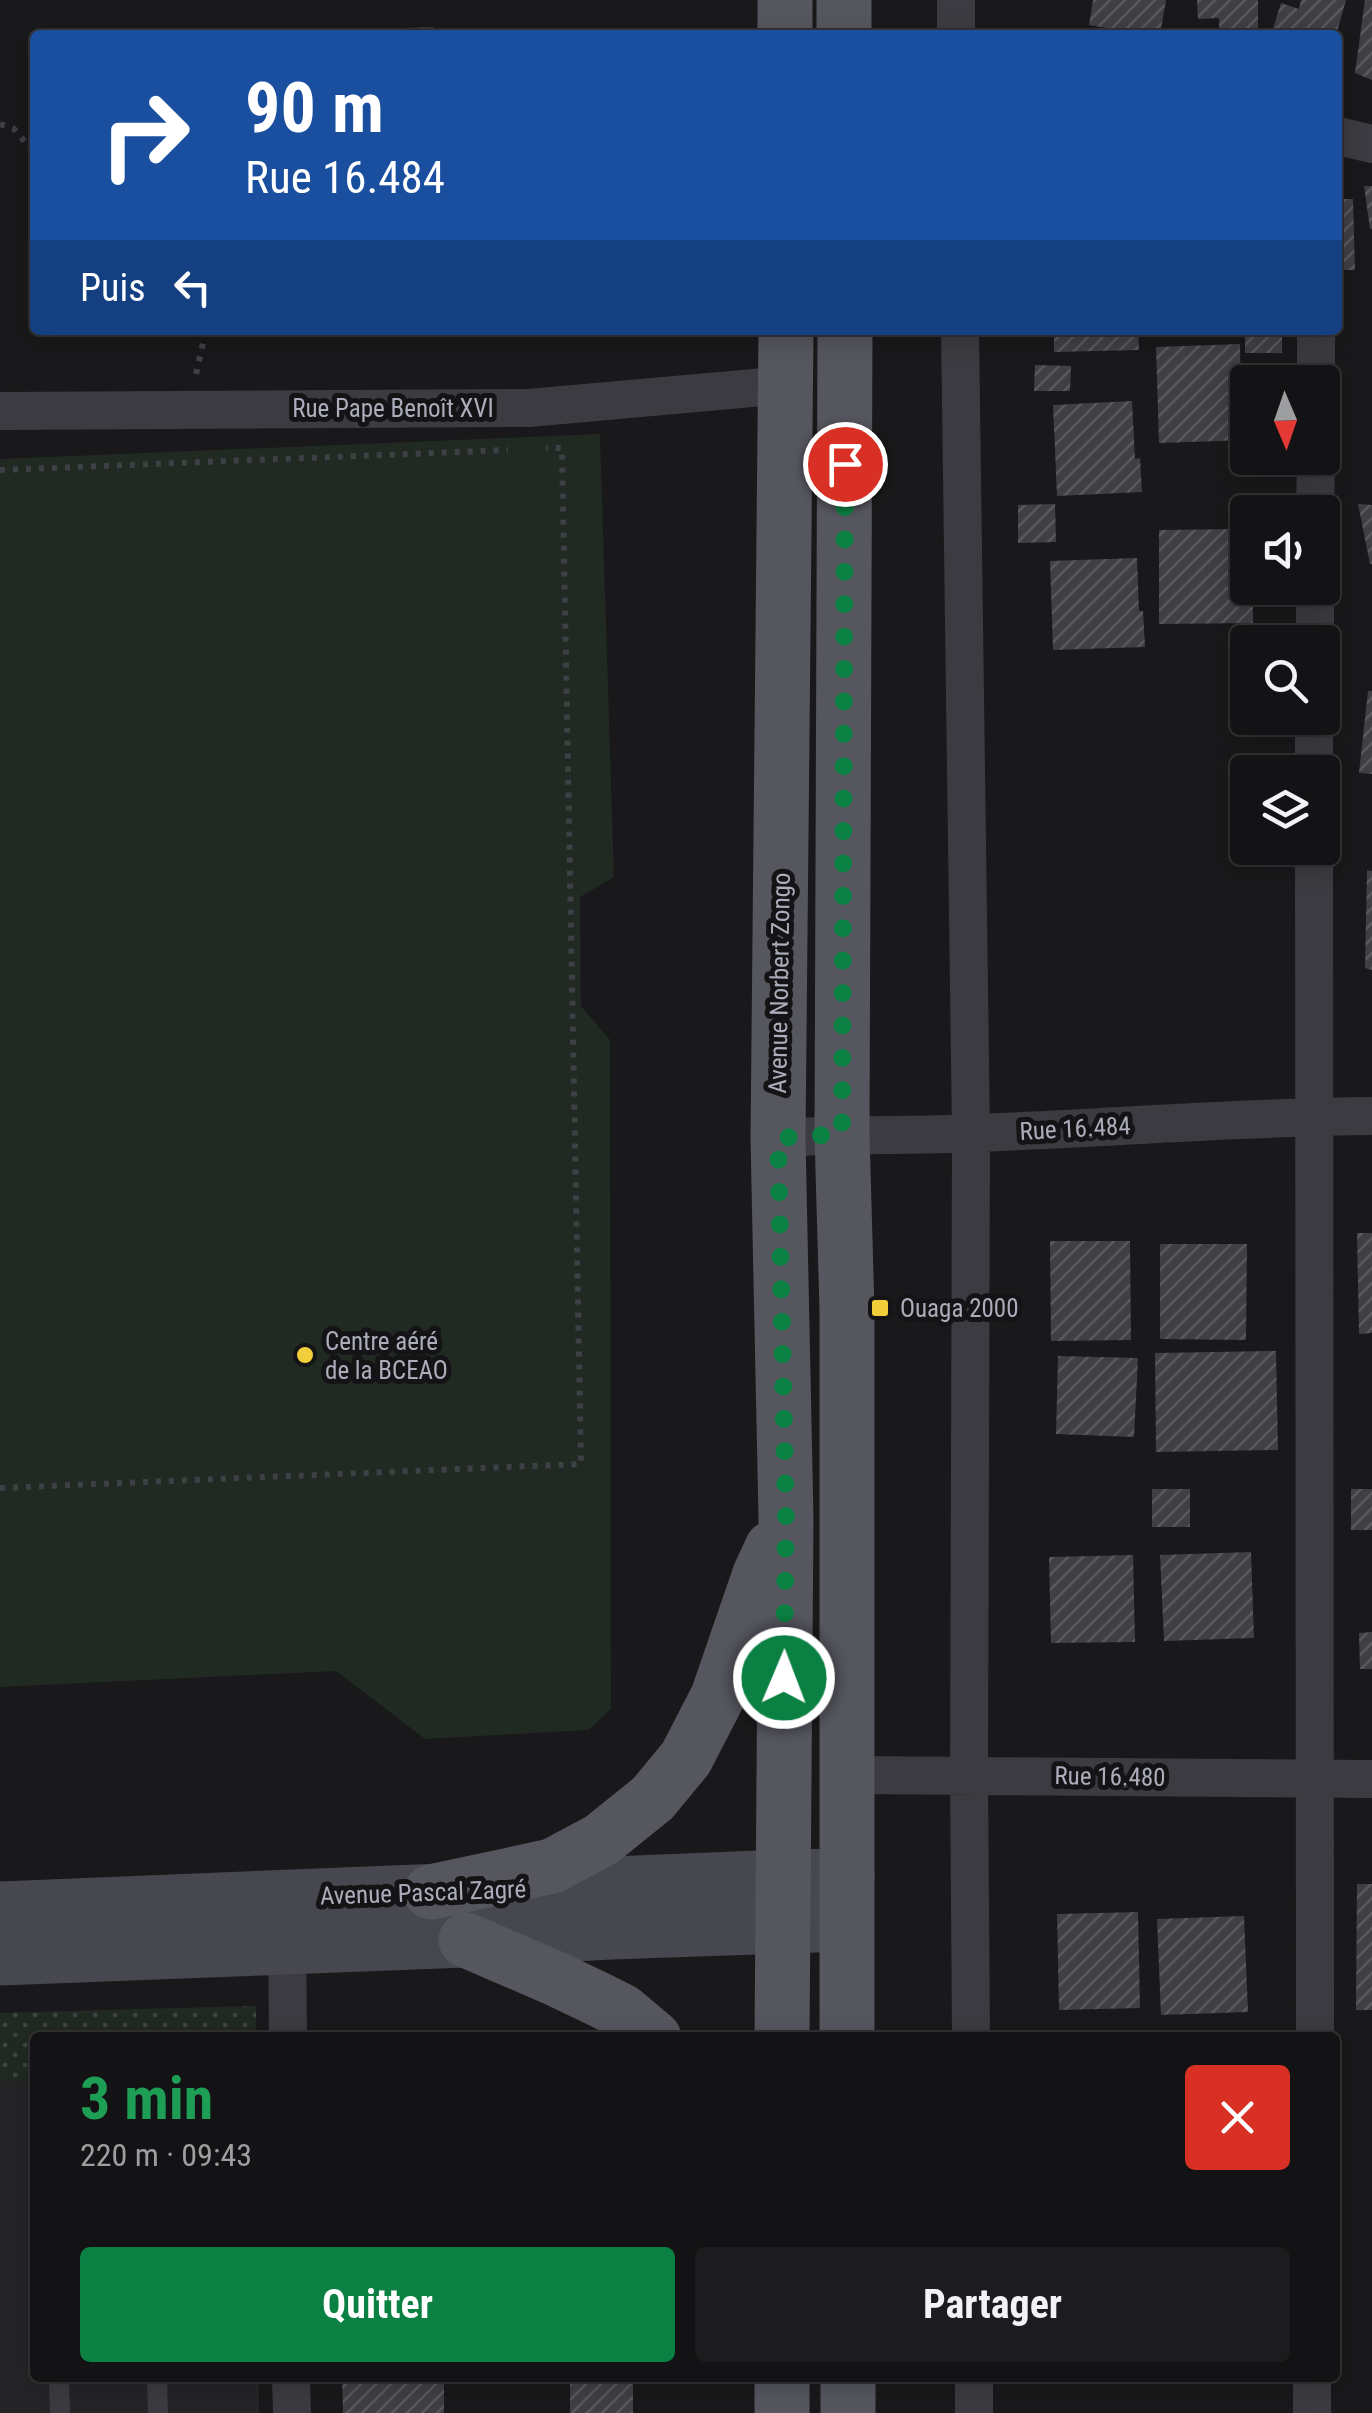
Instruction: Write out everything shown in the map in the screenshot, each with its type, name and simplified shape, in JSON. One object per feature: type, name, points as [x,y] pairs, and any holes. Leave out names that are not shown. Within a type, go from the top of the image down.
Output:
[{"type":"main road","points":[[784,0],[785,30]]},
{"type":"main road","points":[[844,0],[844,30]]},
{"type":"main road","name":"Avenue Norbert Zongo","points":[[782,2032],[786,1518],[778,1138],[786,335]]},
{"type":"main road","points":[[845,335],[842,1134],[847,1310],[847,2032]]},
{"type":"main road","points":[[431,1892],[552,1866],[601,1840],[653,1798],[686,1758],[718,1696],[760,1574],[786,1518]]},
{"type":"main road","name":"Avenue Pascal Zagré","points":[[0,1958],[287,1922],[431,1892],[847,1900]]},
{"type":"main road","name":"Avenue Pascal Zagré","points":[[0,1910],[287,1922],[466,1940],[783,1901]]},
{"type":"main road","points":[[466,1940],[600,2000],[647,2032]]},
{"type":"main road","points":[[782,2382],[782,2413]]},
{"type":"main road","points":[[848,2382],[848,2413]]},
{"type":"street","points":[[956,0],[956,30]]},
{"type":"street","points":[[1342,137],[1372,144]]},
{"type":"street","points":[[960,335],[970,1134],[971,2032]]},
{"type":"street","points":[[1316,335],[1316,365]]},
{"type":"street","name":"Rue Pape Benoît XVI","points":[[0,411],[528,408],[786,385]]},
{"type":"street","points":[[1314,865],[1314,2032]]},
{"type":"street","name":"Rue 16.484","points":[[778,1138],[970,1134],[1372,1116]]},
{"type":"street","name":"Rue 16.480","points":[[848,1775],[1372,1778]]},
{"type":"street","points":[[287,1922],[288,2032]]},
{"type":"street","points":[[291,2382],[292,2413]]},
{"type":"street","points":[[974,2382],[974,2413]]},
{"type":"street","points":[[1312,2382],[1312,2413]]},
{"type":"lane","points":[[59,2382],[60,2413]]},
{"type":"lane","points":[[157,2382],[158,2413]]},
{"type":"path","points":[[0,124],[14,129],[30,148]]},
{"type":"path","points":[[0,1488],[580,1464],[562,448],[543,448]]},
{"type":"path","points":[[0,470],[524,449]]},
{"type":"shaded area","name":"Centre aéré de la BCEAO","points":[[600,434],[614,877],[580,897],[581,1006],[610,1040],[611,1709],[589,1730],[425,1739],[336,1671],[0,1687],[0,459]]},
{"type":"shaded area","points":[[256,2006],[256,2032],[30,2032],[30,2382],[259,2382],[259,2413],[0,2413],[0,2013]]},
{"type":"shaded area","points":[[256,2006],[256,2032],[30,2032],[30,2080],[0,2081],[0,2013]]},
{"type":"building","points":[[1093,0],[1166,0],[1161,30],[1118,30],[1089,25]]},
{"type":"building","points":[[1197,0],[1258,0],[1258,30],[1219,30],[1219,18],[1198,19]]},
{"type":"building","points":[[1301,0],[1346,0],[1337,30],[1273,30],[1281,3],[1299,9]]},
{"type":"building","points":[[1365,0],[1372,0],[1372,80],[1355,73]]},
{"type":"building","points":[[433,27],[433,30],[376,29]]},
{"type":"building","points":[[1364,186],[1372,186],[1372,229],[1370,229]]},
{"type":"building","points":[[1342,199],[1353,199],[1355,270],[1342,270]]},
{"type":"building","points":[[1054,335],[1138,335],[1139,350],[1054,352]]},
{"type":"building","points":[[1245,335],[1282,335],[1282,353],[1245,353]]},
{"type":"building","points":[[1240,344],[1240,365],[1230,365],[1230,441],[1159,443],[1156,347]]},
{"type":"building","points":[[1035,365],[1071,366],[1070,391],[1034,391]]},
{"type":"building","points":[[1132,401],[1135,459],[1140,458],[1142,492],[1057,496],[1053,405]]},
{"type":"building","points":[[1055,504],[1056,542],[1018,543],[1018,505]]},
{"type":"building","points":[[1358,504],[1372,505],[1372,564],[1370,564]]},
{"type":"building","points":[[1230,529],[1230,605],[1253,605],[1253,623],[1159,624],[1159,530]]},
{"type":"building","points":[[1137,558],[1145,647],[1053,650],[1050,561]]},
{"type":"building","points":[[1368,691],[1372,691],[1372,774],[1359,773]]},
{"type":"building","points":[[1367,870],[1372,871],[1372,970],[1365,968]]},
{"type":"building","points":[[1357,1233],[1372,1233],[1372,1333],[1359,1334]]},
{"type":"building","points":[[1050,1241],[1130,1241],[1131,1340],[1051,1341]]},
{"type":"building","points":[[1160,1244],[1247,1244],[1246,1340],[1160,1339]]},
{"type":"building","points":[[1276,1351],[1278,1450],[1156,1452],[1155,1353]]},
{"type":"building","points":[[1058,1356],[1138,1358],[1134,1437],[1056,1434]]},
{"type":"building","points":[[1152,1489],[1190,1489],[1190,1527],[1152,1527]]},
{"type":"building","points":[[1351,1489],[1372,1489],[1372,1530],[1351,1530]]},
{"type":"building","points":[[1251,1552],[1254,1638],[1164,1641],[1160,1555]]},
{"type":"building","points":[[1133,1555],[1135,1642],[1051,1643],[1049,1557]]},
{"type":"building","points":[[1372,1632],[1372,1669],[1360,1669],[1359,1633]]},
{"type":"building","points":[[1357,1884],[1372,1884],[1372,2010],[1356,2010]]},
{"type":"building","points":[[1138,1912],[1140,2008],[1059,2010],[1057,1914]]},
{"type":"building","points":[[1244,1916],[1248,2012],[1161,2015],[1157,1919]]},
{"type":"building","points":[[342,2382],[480,2382],[444,2383],[444,2413],[343,2413]]},
{"type":"building","points":[[570,2382],[633,2382],[633,2413],[570,2413]]},
{"type":"place","name":"Ouaga 2000","points":[[880,1308]]},
{"type":"place","name":"Centre aéré de la BCEAO","points":[[305,1355]]},
{"type":"route","points":[[784,1678],[786,1518],[778,1138],[842,1134],[845,464]]}]
